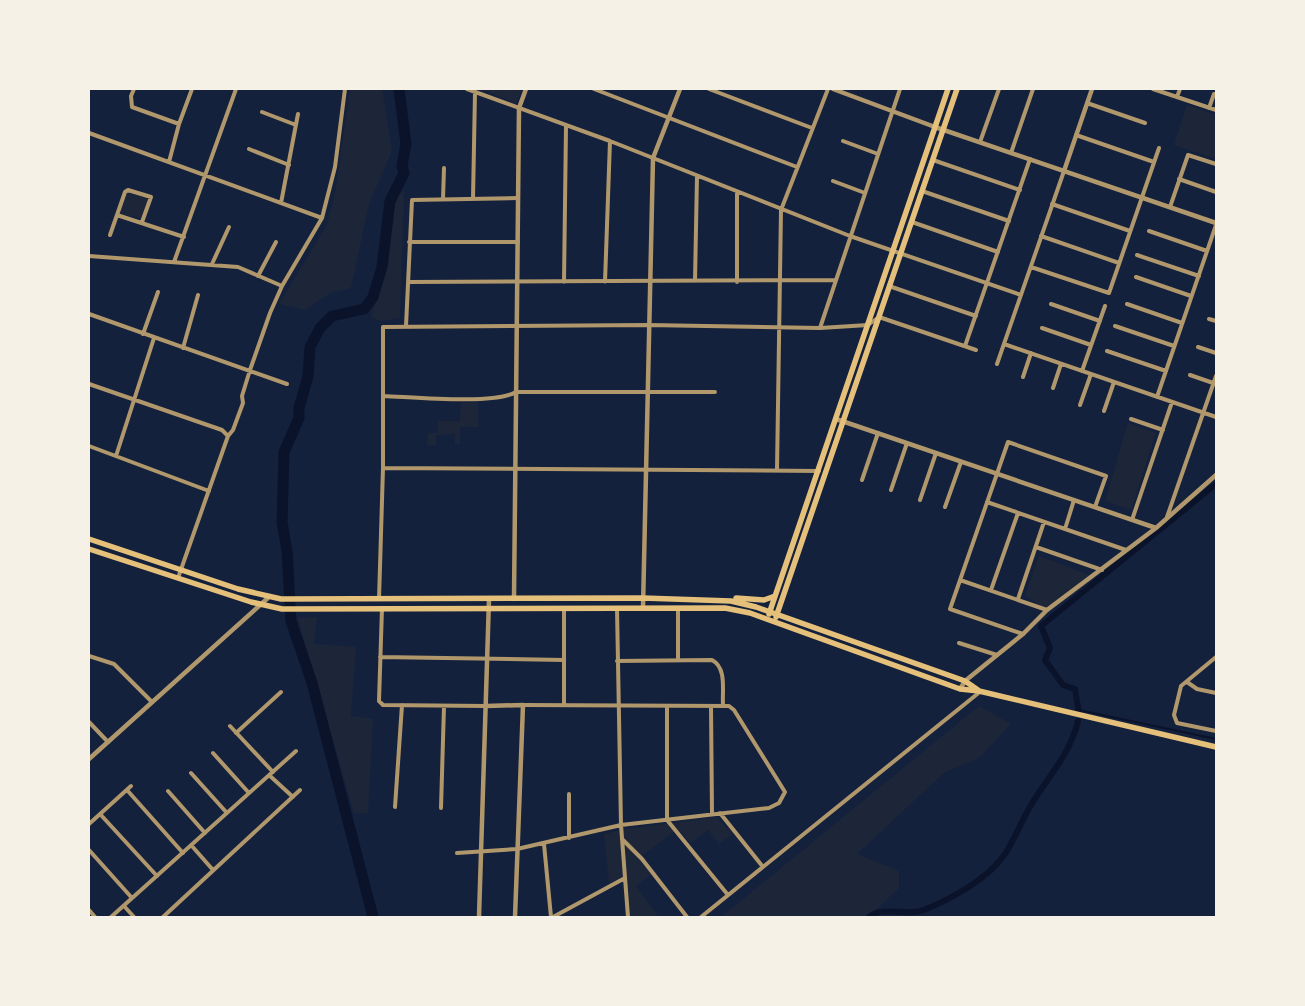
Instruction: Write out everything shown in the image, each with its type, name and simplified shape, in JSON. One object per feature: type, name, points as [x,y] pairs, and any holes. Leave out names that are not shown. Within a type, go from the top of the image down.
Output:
[{"type":"main road","points":[[767,619],[948,89]]},
{"type":"main road","points":[[774,622],[957,89]]},
{"type":"main road","points":[[89,539],[181,570],[281,599],[643,598],[764,600],[775,596]]},
{"type":"main road","points":[[89,549],[261,605],[282,609],[730,608],[767,619],[960,689],[980,691],[1216,747]]},
{"type":"main road","points":[[719,600],[744,603],[777,614],[965,681],[980,691]]},
{"type":"main road","points":[[908,671],[912,662]]},
{"type":"street","points":[[134,89],[131,96],[132,107],[179,124]]},
{"type":"street","points":[[169,162],[179,124],[192,89]]},
{"type":"street","points":[[174,262],[236,89]]},
{"type":"street","points":[[178,578],[228,436],[233,430],[243,403],[242,396],[270,313],[282,286],[322,218],[335,167],[345,89]]},
{"type":"street","points":[[467,89],[610,141],[850,236],[1020,296]]},
{"type":"street","points":[[514,599],[519,108],[526,89]]},
{"type":"street","points":[[594,89],[669,116],[798,167]]},
{"type":"street","points":[[643,608],[653,158],[680,89]]},
{"type":"street","points":[[709,89],[812,128]]},
{"type":"street","points":[[777,470],[781,326],[781,210],[828,89]]},
{"type":"street","points":[[834,89],[943,130],[1216,224],[1157,396]]},
{"type":"street","points":[[820,328],[900,89]]},
{"type":"street","points":[[980,142],[999,89]]},
{"type":"street","points":[[1011,153],[1033,89]]},
{"type":"street","points":[[997,364],[1092,89]]},
{"type":"street","points":[[1153,89],[1216,110]]},
{"type":"street","points":[[1177,97],[1180,89]]},
{"type":"street","points":[[473,199],[475,92]]},
{"type":"street","points":[[1209,108],[1214,94]]},
{"type":"street","points":[[1087,103],[1145,123]]},
{"type":"street","points":[[262,112],[296,125]]},
{"type":"street","points":[[281,203],[298,114]]},
{"type":"street","points":[[564,282],[566,126]]},
{"type":"street","points":[[89,133],[322,218]]},
{"type":"street","points":[[1076,135],[1154,162]]},
{"type":"street","points":[[605,282],[610,141]]},
{"type":"street","points":[[844,141],[878,154]]},
{"type":"street","points":[[1031,266],[1109,293],[1159,148]]},
{"type":"street","points":[[249,150],[289,164]]},
{"type":"street","points":[[1170,207],[1188,154],[1216,164]]},
{"type":"street","points":[[933,160],[1020,190]]},
{"type":"street","points":[[966,346],[1030,160]]},
{"type":"street","points":[[443,200],[444,168]]},
{"type":"street","points":[[695,281],[698,176]]},
{"type":"street","points":[[1179,179],[1216,192]]},
{"type":"street","points":[[833,181],[865,193]]},
{"type":"street","points":[[110,235],[125,192],[131,190],[151,197],[142,222]]},
{"type":"street","points":[[922,191],[1009,221]]},
{"type":"street","points":[[737,192],[737,282]]},
{"type":"street","points":[[406,326],[412,200],[518,198]]},
{"type":"street","points":[[1052,204],[1130,231]]},
{"type":"street","points":[[117,215],[184,237]]},
{"type":"street","points":[[912,222],[998,252]]},
{"type":"street","points":[[212,264],[229,227]]},
{"type":"street","points":[[1150,231],[1207,250]]},
{"type":"street","points":[[1041,236],[1120,263]]},
{"type":"street","points":[[258,276],[276,242]]},
{"type":"street","points":[[409,242],[518,242]]},
{"type":"street","points":[[1138,255],[1199,276]]},
{"type":"street","points":[[89,256],[238,267],[282,286]]},
{"type":"street","points":[[1136,277],[1191,296]]},
{"type":"street","points":[[408,282],[737,282],[835,280]]},
{"type":"street","points":[[889,286],[976,316]]},
{"type":"street","points":[[143,334],[158,292]]},
{"type":"street","points":[[183,348],[198,294]]},
{"type":"street","points":[[1051,304],[1100,321]]},
{"type":"street","points":[[1127,304],[1182,323]]},
{"type":"street","points":[[1082,371],[1105,306]]},
{"type":"street","points":[[89,314],[287,384]]},
{"type":"street","points":[[379,599],[383,468],[383,327],[648,325],[820,328],[868,325],[879,317],[976,350]]},
{"type":"street","points":[[1209,318],[1216,321]]},
{"type":"street","points":[[1116,326],[1174,346]]},
{"type":"street","points":[[1042,328],[1091,345]]},
{"type":"street","points":[[116,456],[154,338]]},
{"type":"street","points":[[1004,344],[1216,417]]},
{"type":"street","points":[[1198,347],[1216,353]]},
{"type":"street","points":[[1107,351],[1166,371]]},
{"type":"street","points":[[1023,377],[1031,354]]},
{"type":"street","points":[[1053,388],[1061,364]]},
{"type":"street","points":[[1080,405],[1091,374]]},
{"type":"street","points":[[1190,375],[1215,383]]},
{"type":"street","points":[[1167,516],[1216,376]]},
{"type":"street","points":[[1104,411],[1114,382]]},
{"type":"street","points":[[89,384],[134,402],[222,430],[228,436]]},
{"type":"street","points":[[383,396],[489,398],[507,397],[516,392],[715,392]]},
{"type":"street","points":[[1132,520],[1172,402]]},
{"type":"street","points":[[836,419],[1156,528]]},
{"type":"street","points":[[1131,420],[1162,430]]},
{"type":"street","points":[[862,480],[878,433]]},
{"type":"street","points":[[1023,634],[950,609],[1008,442],[1106,476],[1095,507]]},
{"type":"street","points":[[891,490],[908,443]]},
{"type":"street","points":[[89,446],[209,491]]},
{"type":"street","points":[[920,500],[936,453]]},
{"type":"street","points":[[946,507],[961,462]]},
{"type":"street","points":[[383,468],[826,470]]},
{"type":"street","points":[[960,689],[965,681],[1023,634],[1047,610],[1156,528],[1167,516],[1216,476]]},
{"type":"street","points":[[1064,529],[1074,500]]},
{"type":"street","points":[[987,502],[1126,550]]},
{"type":"street","points":[[991,590],[1018,513]]},
{"type":"street","points":[[1018,599],[1044,522]]},
{"type":"street","points":[[1036,547],[1102,570]]},
{"type":"street","points":[[960,580],[1047,610]]},
{"type":"street","points":[[89,759],[269,597]]},
{"type":"street","points":[[479,917],[489,599]]},
{"type":"street","points":[[382,608],[377,694],[379,701],[383,705],[729,706],[734,710],[785,792],[779,803],[769,808],[621,825],[517,849],[457,853]]},
{"type":"street","points":[[564,608],[564,705]]},
{"type":"street","points":[[617,608],[621,825],[628,917]]},
{"type":"street","points":[[678,608],[678,659]]},
{"type":"street","points":[[959,643],[998,655]]},
{"type":"street","points":[[89,656],[114,664],[152,702]]},
{"type":"street","points":[[1216,657],[1181,686],[1174,715],[1177,723],[1216,731]]},
{"type":"street","points":[[380,658],[564,660]]},
{"type":"street","points":[[617,661],[712,660],[718,663],[722,669],[723,705]]},
{"type":"street","points":[[1187,682],[1197,689],[1216,693]]},
{"type":"street","points":[[701,917],[980,691]]},
{"type":"street","points":[[236,733],[281,692]]},
{"type":"street","points":[[395,807],[402,704]]},
{"type":"street","points":[[515,917],[523,705]]},
{"type":"street","points":[[441,808],[444,706]]},
{"type":"street","points":[[667,706],[667,820],[728,895]]},
{"type":"street","points":[[711,706],[712,814]]},
{"type":"street","points":[[89,722],[108,742]]},
{"type":"street","points":[[230,726],[293,797]]},
{"type":"street","points":[[111,917],[296,752]]},
{"type":"street","points":[[213,753],[249,793]]},
{"type":"street","points":[[191,773],[227,813]]},
{"type":"street","points":[[89,824],[131,786]]},
{"type":"street","points":[[126,790],[183,853]]},
{"type":"street","points":[[164,917],[300,790]]},
{"type":"street","points":[[168,791],[205,833]]},
{"type":"street","points":[[569,794],[569,838]]},
{"type":"street","points":[[720,813],[763,867]]},
{"type":"street","points":[[100,814],[157,876]]},
{"type":"street","points":[[622,839],[642,859],[687,917]]},
{"type":"street","points":[[544,844],[552,917],[625,878]]},
{"type":"street","points":[[191,845],[213,870]]},
{"type":"street","points":[[89,850],[132,898]]},
{"type":"street","points":[[124,906],[134,917]]},
{"type":"street","points":[[89,910],[95,917]]},
{"type":"shaded area","points":[[350,89],[382,89],[392,151],[369,204],[351,288],[332,292],[305,310],[279,304],[327,225],[336,188]]},
{"type":"shaded area","points":[[487,89],[522,89],[516,103],[486,91]]},
{"type":"shaded area","points":[[1187,105],[1216,115],[1216,159],[1174,145]]},
{"type":"shaded area","points":[[404,189],[400,318],[380,321],[371,317],[385,270],[395,201]]},
{"type":"shaded area","points":[[130,191],[147,198],[148,201],[141,218],[122,214],[120,210],[126,194]]},
{"type":"shaded area","points":[[478,402],[478,427],[460,427],[460,444],[455,444],[455,434],[436,435],[436,445],[427,445],[428,433],[438,433],[438,421],[460,421],[461,403]]},
{"type":"shaded area","points":[[1128,423],[1156,433],[1131,510],[1105,501]]},
{"type":"shaded area","points":[[1039,556],[1089,575],[1045,610],[1025,595]]},
{"type":"shaded area","points":[[317,617],[314,644],[356,647],[351,716],[373,719],[368,813],[354,813],[298,618]]},
{"type":"shaded area","points":[[979,706],[1011,724],[979,758],[945,772],[857,854],[899,871],[899,888],[869,917],[721,917]]},
{"type":"shaded area","points":[[717,817],[733,834],[719,844],[708,830],[690,843],[678,829],[639,858],[651,875],[636,886],[659,917],[630,917],[627,874],[609,883],[604,834],[626,829]]},
{"type":"waterway","points":[[373,917],[312,683],[291,621],[287,551],[282,522],[284,452],[299,418],[299,408],[308,376],[310,347],[320,328],[332,316],[364,309],[373,297],[382,267],[390,201],[404,173],[402,166],[406,144],[399,89]]},
{"type":"waterway","points":[[1079,713],[1075,689],[1063,685],[1045,660],[1050,648],[1041,626],[1216,484]]},
{"type":"waterway","points":[[1079,710],[1216,739]]},
{"type":"waterway","points":[[869,917],[888,911],[918,912],[924,910],[957,894],[989,872],[1005,854],[1033,801],[1061,759],[1071,741],[1078,721]]}]
